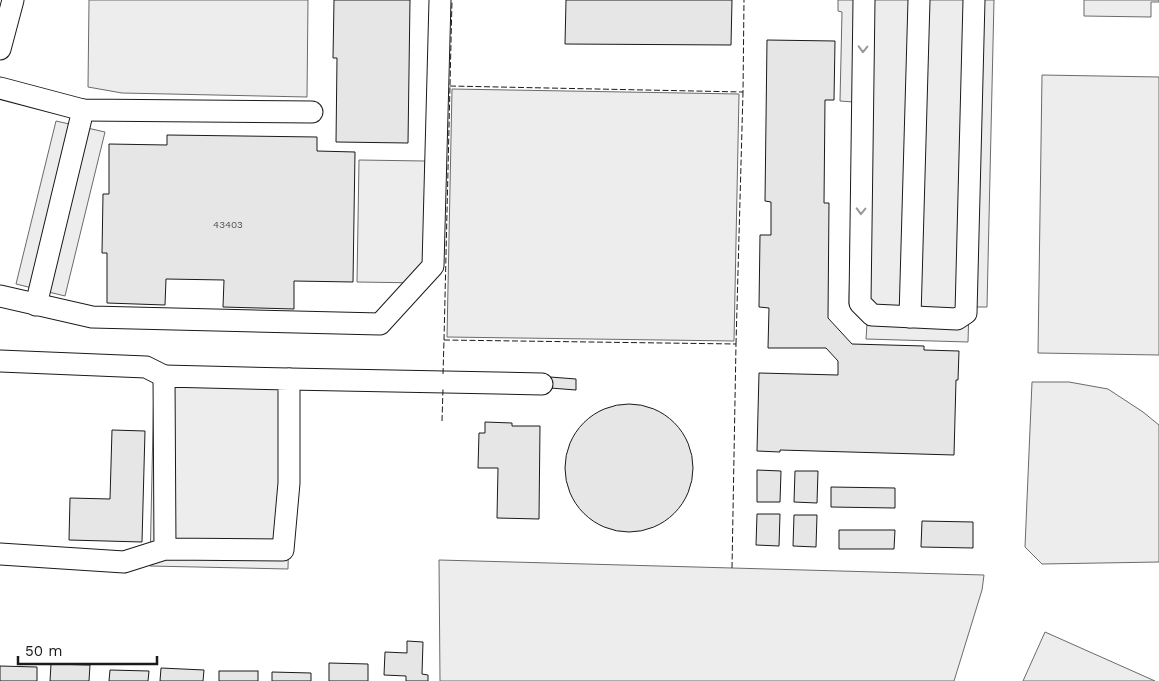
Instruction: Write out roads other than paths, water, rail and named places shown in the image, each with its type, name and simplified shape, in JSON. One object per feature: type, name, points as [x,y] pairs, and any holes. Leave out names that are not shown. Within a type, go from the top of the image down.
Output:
[{"type":"street","points":[[0,49],[13,0]]},
{"type":"street","points":[[0,296],[92,317],[380,324],[432,266],[440,0]]},
{"type":"street","points":[[864,0],[860,303],[872,315],[957,319],[966,313],[974,0]]},
{"type":"street","points":[[910,317],[919,0]]},
{"type":"street","points":[[0,88],[83,110],[312,112]]},
{"type":"street","points":[[36,305],[83,110]]},
{"type":"street","points":[[0,361],[146,367],[164,376],[542,384]]},
{"type":"street","points":[[164,376],[165,549]]},
{"type":"street","points":[[0,554],[124,562],[165,549],[283,550],[289,483],[289,379]]}]
